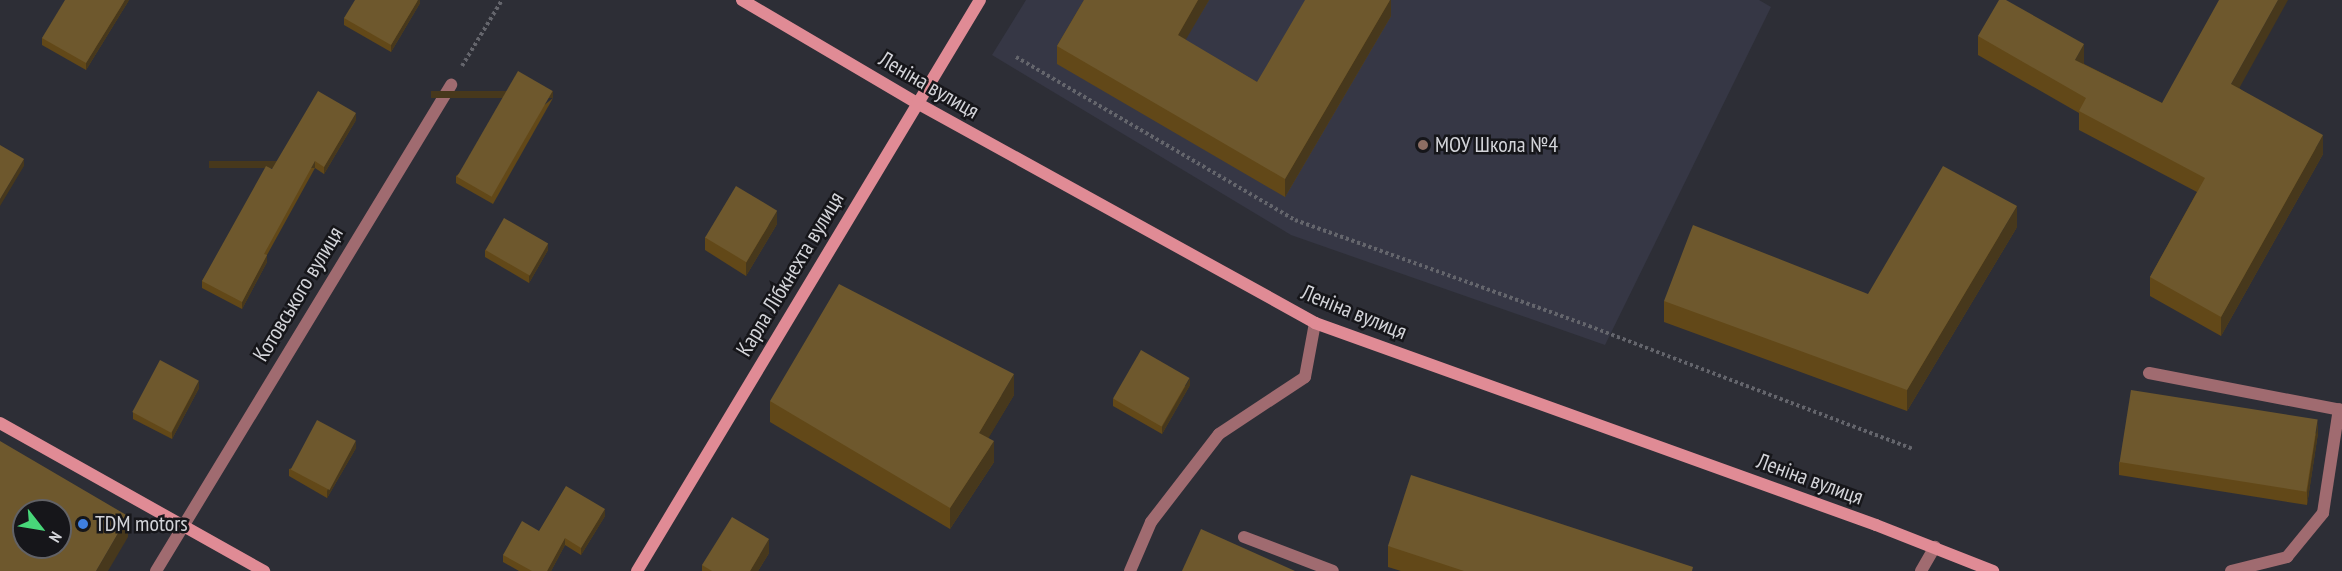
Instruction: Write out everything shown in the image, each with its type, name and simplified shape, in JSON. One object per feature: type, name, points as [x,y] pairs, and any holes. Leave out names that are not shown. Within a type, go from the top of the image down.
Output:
[{"type":"main road","name":"Леніна вулиця","points":[[742,0],[917,103],[1315,323],[1935,547],[1993,571]]},
{"type":"main road","name":"Карла Лібкнехта вулиця","points":[[637,571],[980,0]]},
{"type":"main road","points":[[0,423],[264,571]]},
{"type":"street","name":"Котовського вулиця","points":[[156,571],[451,85]]},
{"type":"street","points":[[1130,571],[1151,522],[1219,434],[1305,377],[1315,323]]},
{"type":"street","points":[[2149,373],[2340,409],[2323,513],[2287,557],[2231,571]]},
{"type":"street","points":[[1244,537],[1333,571]]},
{"type":"street","points":[[1921,571],[1935,547]]},
{"type":"path","points":[[451,85],[502,0]]},
{"type":"path","points":[[1016,57],[1295,220],[1589,326],[1913,448]]},
{"type":"shaded area","name":"МОУ Школа №4","points":[[1026,0],[1759,0],[1771,7],[1605,345],[1291,235],[992,55]]},
{"type":"building","points":[[65,0],[125,0],[86,63],[42,38]]},
{"type":"building","points":[[355,0],[418,0],[391,45],[344,18]]},
{"type":"building","points":[[1084,0],[1198,0],[1178,35],[1257,82],[1305,0],[1390,0],[1285,179],[1057,46]]},
{"type":"building","points":[[1999,0],[2006,0],[2084,44],[2075,60],[2162,103],[2219,0],[2278,0],[2231,84],[2323,135],[2221,317],[2150,277],[2205,178],[2079,111],[2086,98],[1978,36]]},
{"type":"building","points":[[518,71],[553,91],[492,197],[457,177]]},
{"type":"building","points":[[318,91],[356,113],[324,167],[315,161],[264,254],[267,255],[242,302],[202,281],[266,166],[272,169]]},
{"type":"building","points":[[0,145],[24,159],[0,199]]},
{"type":"building","points":[[1943,166],[2017,206],[1907,390],[1664,301],[1693,225],[1868,294]]},
{"type":"building","points":[[736,186],[777,211],[746,262],[705,237]]},
{"type":"building","points":[[504,218],[548,243],[530,276],[486,250]]},
{"type":"building","points":[[839,284],[1014,374],[979,433],[994,441],[950,508],[770,401]]},
{"type":"building","points":[[1141,350],[1189,378],[1161,426],[1113,398]]},
{"type":"building","points":[[160,360],[199,381],[171,433],[132,412]]},
{"type":"building","points":[[2131,390],[2318,420],[2306,492],[2120,462]]},
{"type":"building","points":[[317,420],[356,441],[330,490],[291,469]]},
{"type":"building","name":"TDM motors","points":[[0,441],[128,516],[96,571],[0,571]]},
{"type":"building","points":[[1411,475],[1693,567],[1692,571],[1464,571],[1388,546]]},
{"type":"building","points":[[566,486],[605,509],[581,548],[565,538],[547,571],[532,571],[503,555],[522,521],[539,531]]},
{"type":"building","points":[[732,517],[769,539],[750,571],[712,571],[702,565]]},
{"type":"building","points":[[1201,529],[1295,571],[1182,571]]},
{"type":"place","name":"МОУ Школа №4","points":[[1423,145]]},
{"type":"place","name":"TDM motors","points":[[83,524]]}]
